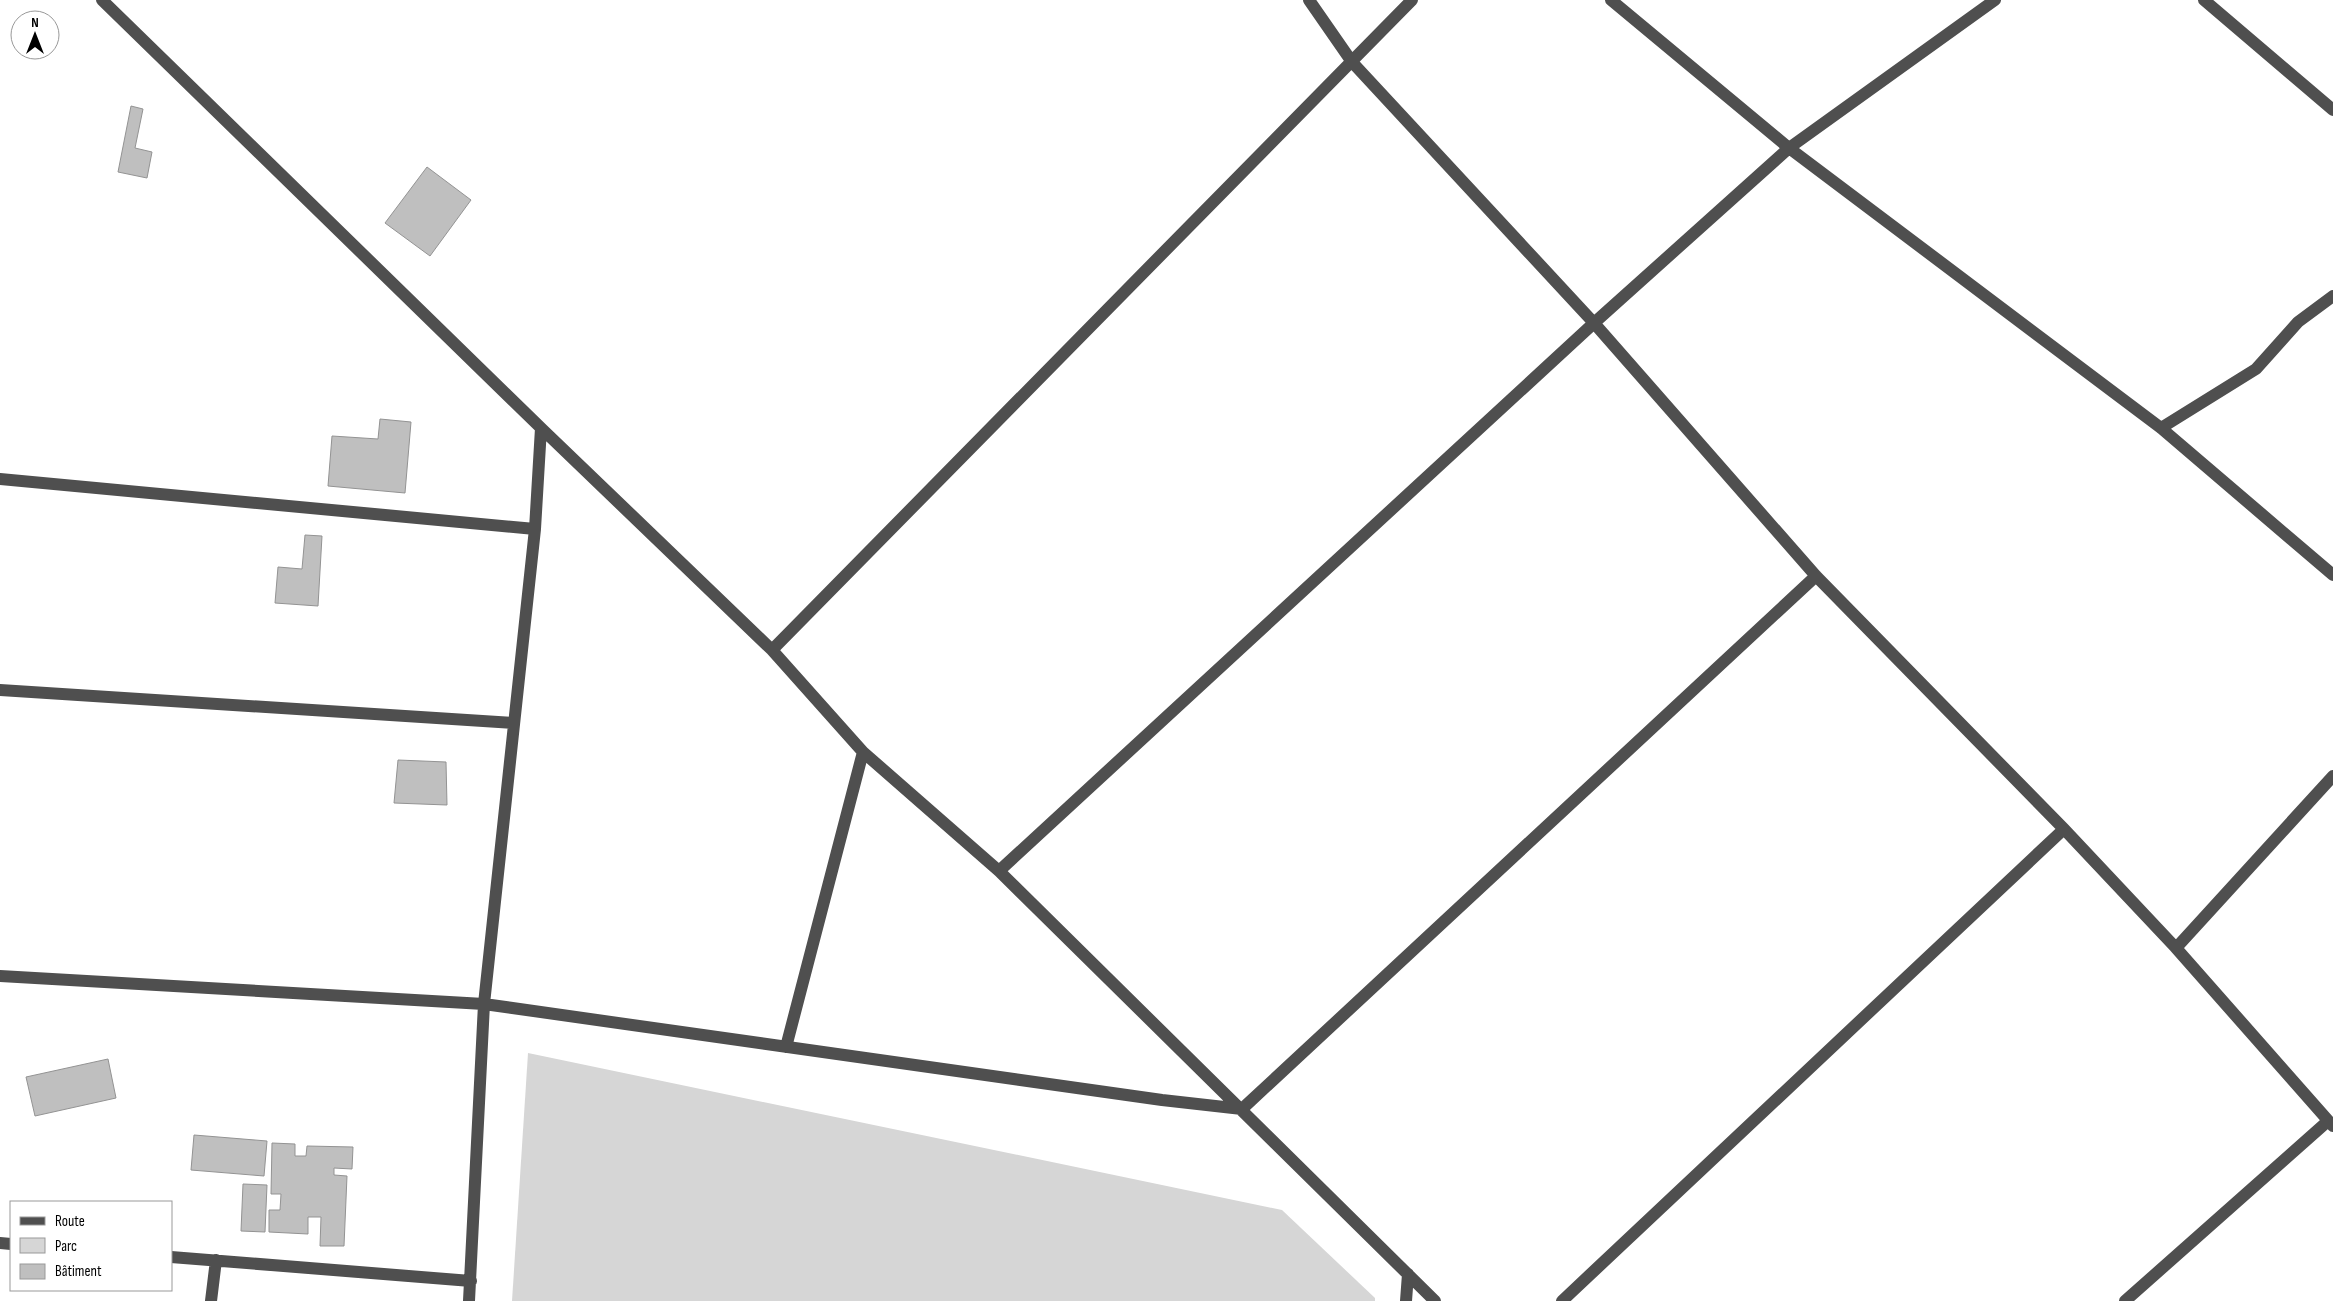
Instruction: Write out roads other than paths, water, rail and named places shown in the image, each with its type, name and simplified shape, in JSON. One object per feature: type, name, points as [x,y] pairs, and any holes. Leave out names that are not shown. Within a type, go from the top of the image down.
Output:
[{"type":"street","points":[[102,0],[541,428],[772,650],[863,752],[999,871],[1435,1301]]},
{"type":"street","points":[[1309,0],[1352,62],[1594,323],[1816,576],[2064,829],[2176,948],[2330,1123],[2125,1301]]},
{"type":"street","points":[[772,650],[1412,0]]},
{"type":"street","points":[[1611,0],[1789,148],[2161,428],[2333,575]]},
{"type":"street","points":[[999,871],[1594,323],[1789,148],[1995,0]]},
{"type":"street","points":[[2204,0],[2333,110]]},
{"type":"street","points":[[2161,428],[2256,369],[2298,322],[2333,296]]},
{"type":"street","points":[[469,1301],[484,1004],[535,529],[541,428]]},
{"type":"street","points":[[0,478],[535,529]]},
{"type":"street","points":[[0,976],[484,1004],[1162,1100],[1242,1109],[1816,576]]},
{"type":"street","points":[[0,690],[514,723]]},
{"type":"street","points":[[786,1047],[863,752]]},
{"type":"street","points":[[2176,948],[2333,776]]},
{"type":"street","points":[[1562,1301],[2064,829]]},
{"type":"street","points":[[172,1257],[471,1281]]},
{"type":"street","points":[[211,1301],[216,1260]]},
{"type":"street","points":[[1406,1301],[1408,1274]]}]
